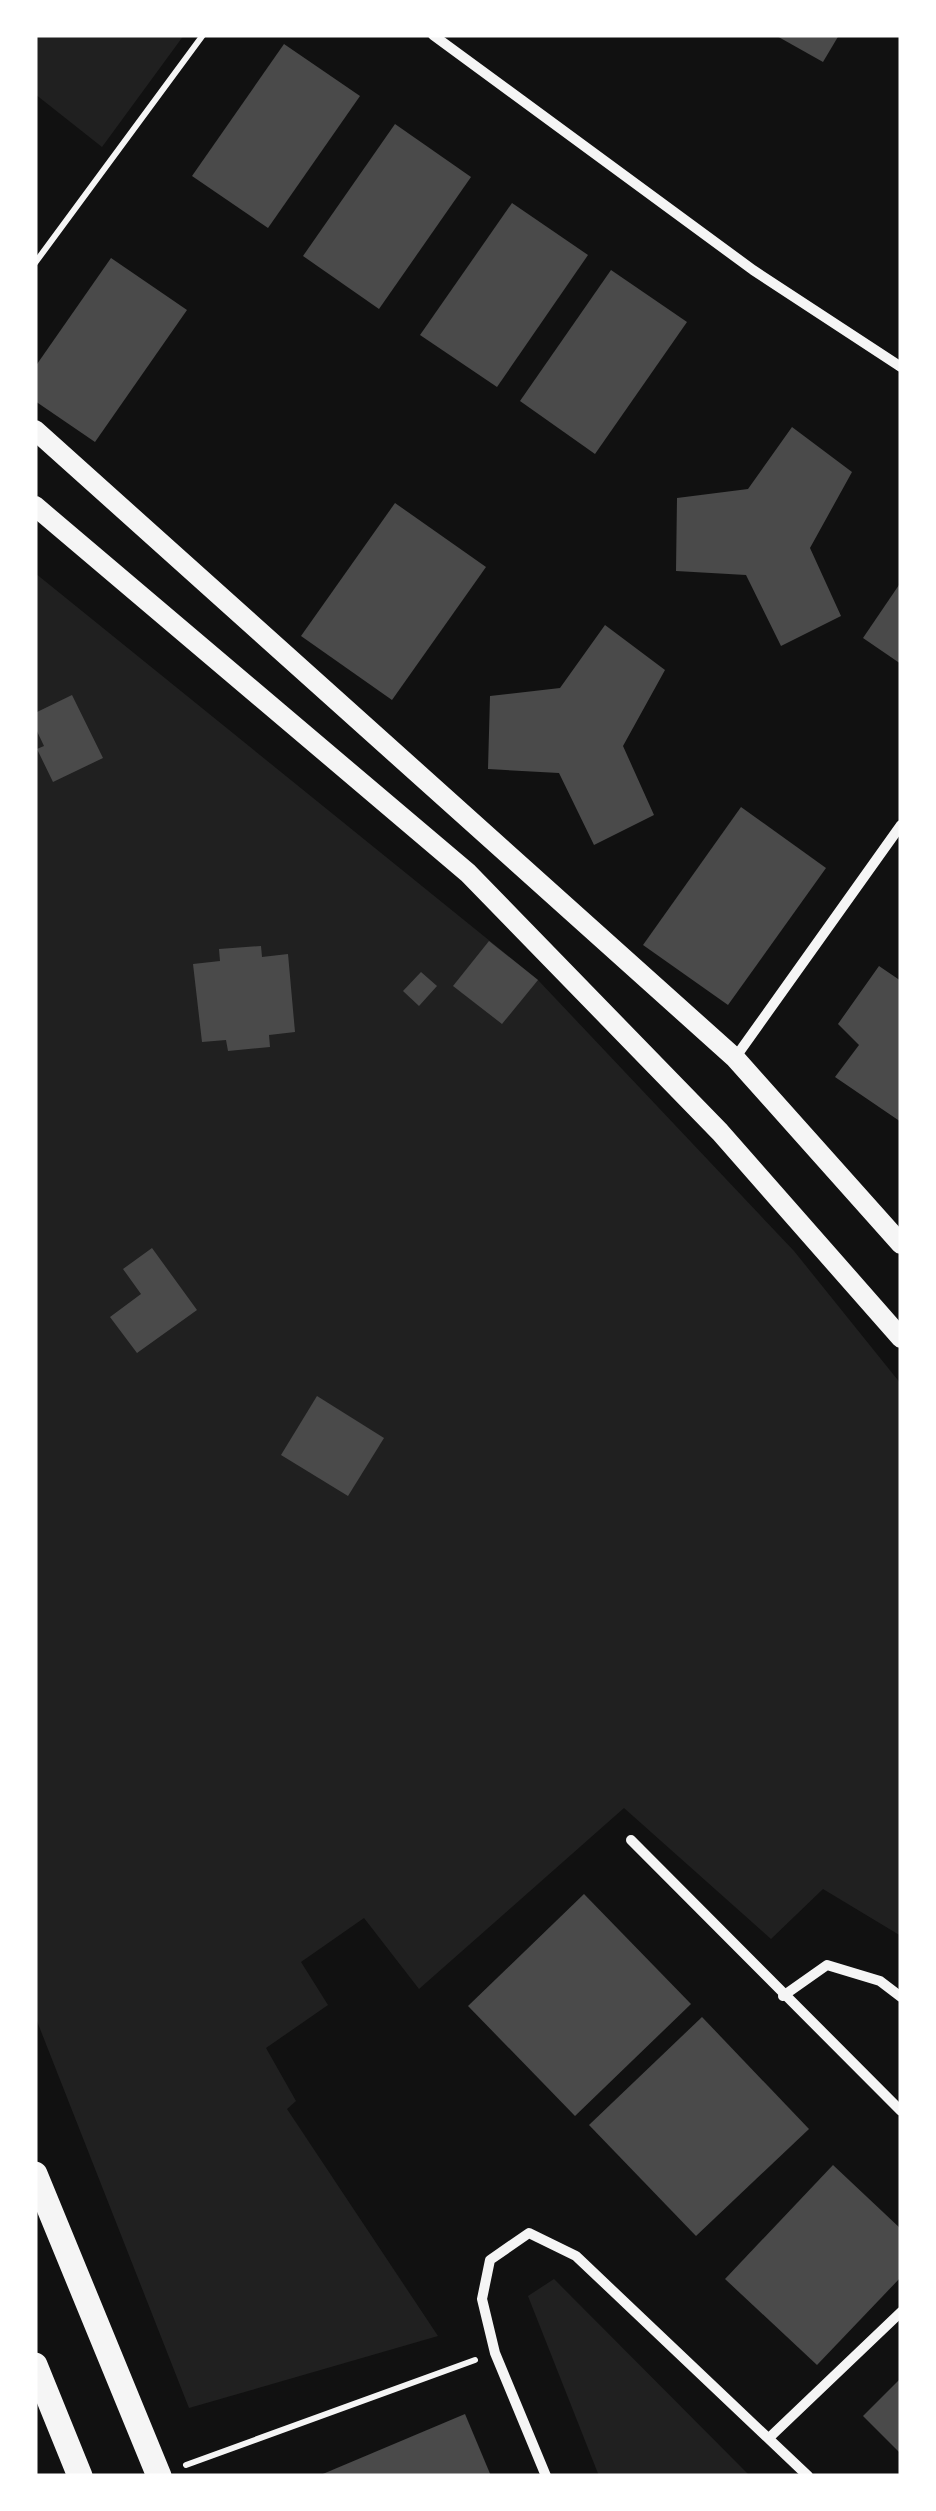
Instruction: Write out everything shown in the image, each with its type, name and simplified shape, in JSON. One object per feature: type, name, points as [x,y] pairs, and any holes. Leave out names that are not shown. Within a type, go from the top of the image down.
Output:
[{"type":"main road","points":[[35,430],[734,1058],[901,1244]]},
{"type":"main road","points":[[35,506],[468,874],[720,1132],[901,1338]]},
{"type":"main road","points":[[35,2174],[159,2475]]},
{"type":"main road","points":[[35,2365],[80,2476]]},
{"type":"street","points":[[433,35],[753,270],[901,367]]},
{"type":"street","points":[[734,1058],[901,825]]},
{"type":"street","points":[[631,1840],[901,2111]]},
{"type":"street","points":[[784,1996],[827,1966],[880,1981],[901,1997]]},
{"type":"street","points":[[546,2476],[495,2353],[482,2299],[490,2260],[529,2233],[576,2256],[808,2476]]},
{"type":"street","points":[[770,2437],[901,2312]]},
{"type":"path","points":[[35,263],[204,35]]},
{"type":"path","points":[[159,2475],[495,2353]]},
{"type":"shaded area","points":[[35,35],[184,35],[102,147],[35,94]]},
{"type":"shaded area","points":[[35,573],[538,980],[794,1251],[901,1384],[901,1936],[823,1889],[771,1939],[624,1808],[419,1989],[364,1918],[301,1962],[328,2005],[266,2048],[296,2101],[287,2109],[438,2336],[189,2408],[35,2016]]},
{"type":"shaded area","points":[[554,2279],[750,2476],[599,2476],[528,2296]]},
{"type":"building","points":[[775,35],[839,35],[823,62]]},
{"type":"building","points":[[284,44],[360,96],[268,228],[192,176]]},
{"type":"building","points":[[395,124],[471,177],[379,309],[303,256]]},
{"type":"building","points":[[512,203],[588,255],[497,387],[420,335]]},
{"type":"building","points":[[111,258],[187,310],[95,442],[35,401],[35,367]]},
{"type":"building","points":[[611,270],[687,322],[595,454],[520,401]]},
{"type":"building","points":[[792,427],[852,472],[810,548],[841,616],[781,646],[746,575],[676,571],[677,498],[748,489]]},
{"type":"building","points":[[395,503],[486,567],[392,700],[301,636]]},
{"type":"building","points":[[901,582],[901,664],[863,638]]},
{"type":"building","points":[[605,625],[665,670],[623,746],[654,815],[594,845],[559,773],[488,769],[490,696],[560,688]]},
{"type":"building","points":[[72,695],[103,758],[53,782],[37,749],[44,746],[35,727],[35,713]]},
{"type":"building","points":[[741,807],[826,868],[728,1005],[643,945]]},
{"type":"building","points":[[489,941],[538,980],[502,1024],[453,986]]},
{"type":"building","points":[[261,946],[262,957],[288,954],[295,1032],[269,1035],[270,1047],[228,1051],[226,1040],[202,1042],[193,964],[220,961],[219,949]]},
{"type":"building","points":[[879,966],[901,981],[901,1122],[835,1077],[859,1045],[838,1024]]},
{"type":"building","points":[[421,972],[437,986],[419,1006],[403,991]]},
{"type":"building","points":[[152,1248],[197,1310],[137,1353],[110,1317],[141,1294],[123,1269]]},
{"type":"building","points":[[317,1396],[384,1438],[348,1496],[281,1455]]},
{"type":"building","points":[[584,1894],[691,2004],[575,2116],[468,2006]]},
{"type":"building","points":[[702,2017],[809,2129],[696,2236],[589,2125]]},
{"type":"building","points":[[833,2165],[901,2229],[901,2277],[817,2365],[725,2279]]},
{"type":"building","points":[[901,2378],[901,2454],[863,2416]]},
{"type":"building","points":[[465,2414],[491,2476],[318,2476]]}]
